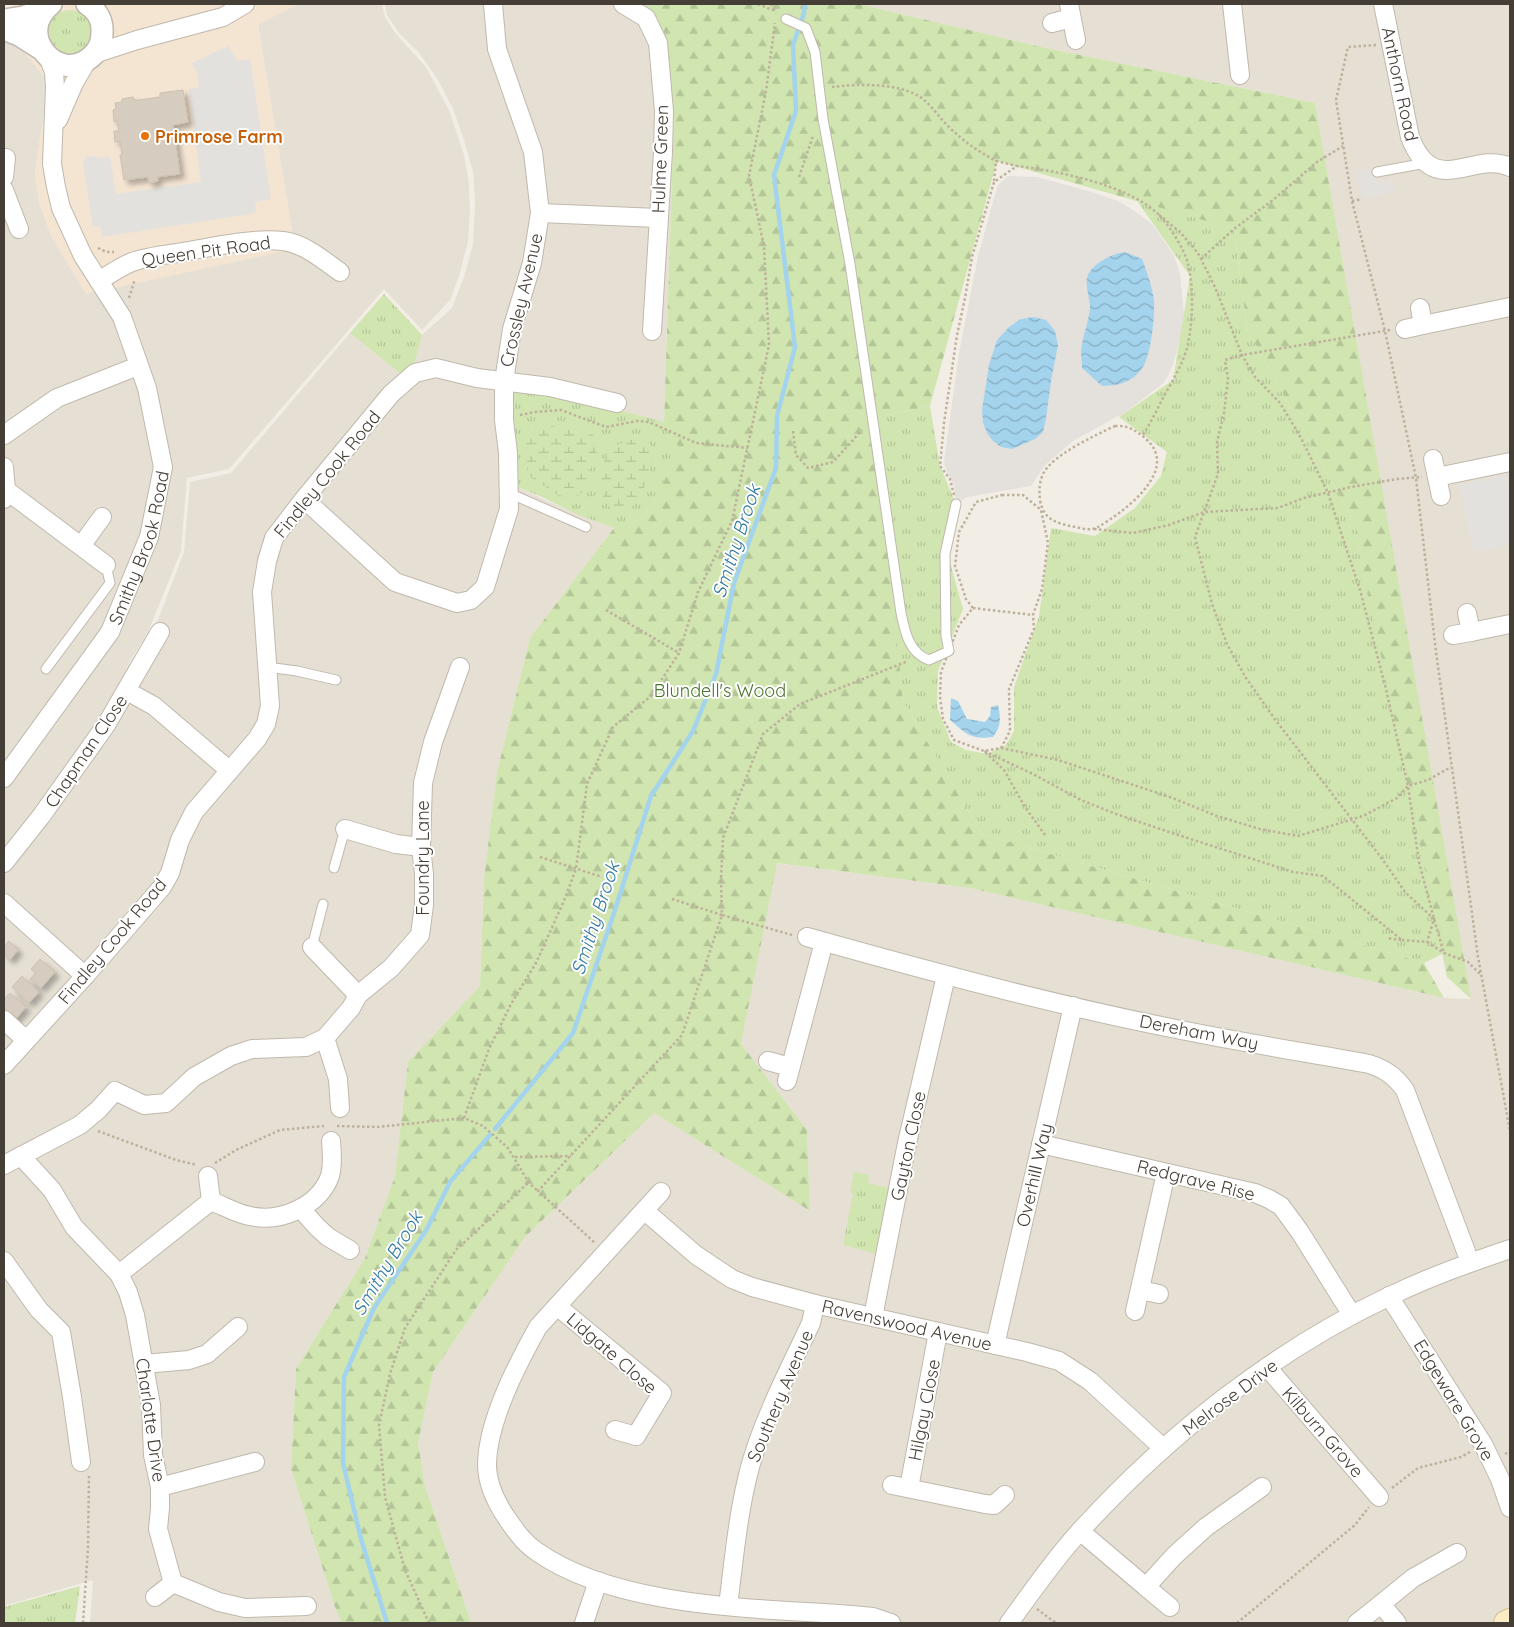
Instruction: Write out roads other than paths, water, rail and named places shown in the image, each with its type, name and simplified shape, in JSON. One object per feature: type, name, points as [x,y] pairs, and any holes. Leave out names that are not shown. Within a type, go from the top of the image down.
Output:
[{"type":"main road","points":[[1506,1623],[1510,1621]]},
{"type":"street","points":[[4,29],[19,35],[57,62],[68,65],[79,64],[91,56],[137,40],[223,18],[245,4]]},
{"type":"street","name":"Crossley Avenue","points":[[304,499],[395,582],[457,603],[471,600],[485,587],[509,509],[508,453],[504,420],[504,381],[512,329],[532,263],[540,213],[533,152],[497,49],[493,4]]},
{"type":"street","name":"Hulme Green","points":[[623,4],[646,18],[658,43],[664,111],[652,331]]},
{"type":"street","points":[[1232,4],[1234,68]]},
{"type":"street","name":"Anthorn Road","points":[[1383,4],[1410,137],[1416,152],[1426,163],[1438,169],[1452,171],[1494,163],[1510,167]]},
{"type":"street","points":[[4,20],[23,17],[49,5]]},
{"type":"street","points":[[44,53],[37,40],[36,29],[39,19],[49,5]]},
{"type":"street","points":[[95,10],[118,32],[137,40]]},
{"type":"street","points":[[91,56],[102,38],[103,28],[95,10]]},
{"type":"street","points":[[1052,24],[1070,11],[1076,40]]},
{"type":"street","name":"Smithy Brook Road","points":[[4,777],[110,632],[149,537],[163,467],[147,388],[122,317],[83,256],[61,208],[52,164],[52,144],[55,125],[54,72],[44,53]]},
{"type":"street","name":"Smithy Brook Road","points":[[55,125],[74,83],[91,56]]},
{"type":"street","points":[[4,177],[6,158]]},
{"type":"street","points":[[4,190],[19,229]]},
{"type":"street","points":[[540,213],[658,218]]},
{"type":"street","name":"Queen Pit Road","points":[[99,281],[134,261],[191,250],[271,240],[285,241],[298,245],[340,272]]},
{"type":"street","points":[[1405,329],[1421,316],[1510,307]]},
{"type":"street","points":[[4,435],[57,398],[138,366]]},
{"type":"street","name":"Findley Cook Road","points":[[4,1065],[162,887],[170,873],[180,840],[194,812],[258,739],[266,724],[270,706],[262,592],[267,561],[274,538],[391,394],[415,373],[436,368],[477,378],[550,387],[617,403]]},
{"type":"street","points":[[1433,459],[1441,496]]},
{"type":"street","points":[[1437,477],[1510,462]]},
{"type":"street","points":[[4,467],[5,494],[106,565]]},
{"type":"street","points":[[81,546],[102,517]]},
{"type":"street","points":[[1468,614],[1462,633],[1510,624]]},
{"type":"street","name":"Chapman Close","points":[[4,863],[106,725],[160,632]]},
{"type":"street","name":"Foundry Lane","points":[[4,1165],[80,1125],[98,1110],[115,1090],[144,1104],[166,1103],[194,1077],[231,1056],[252,1049],[306,1047],[325,1038],[351,1008],[358,995],[391,968],[420,936],[424,905],[424,874],[421,848],[423,784],[433,742],[460,667]]},
{"type":"street","points":[[127,691],[154,706],[229,770]]},
{"type":"street","points":[[345,829],[396,844],[421,848]]},
{"type":"street","points":[[4,903],[85,976]]},
{"type":"street","name":"Dereham Way","points":[[807,937],[946,976],[1073,1006],[1185,1031],[1368,1064],[1383,1069],[1396,1078],[1405,1090],[1470,1262]]},
{"type":"street","points":[[768,1061],[789,1074],[824,942]]},
{"type":"street","points":[[312,947],[358,995]]},
{"type":"street","name":"Gayton Close","points":[[873,1317],[908,1144],[946,976]]},
{"type":"street","name":"Overhill Way","points":[[995,1345],[1073,1006]]},
{"type":"street","points":[[4,1020],[26,1040]]},
{"type":"street","points":[[325,1038],[338,1079],[340,1108]]},
{"type":"street","points":[[211,1201],[249,1216],[264,1218],[275,1217],[301,1209],[320,1193],[330,1174],[331,1142]]},
{"type":"street","name":"Redgrave Rise","points":[[1041,1144],[1255,1193],[1269,1199],[1281,1206],[1300,1232],[1352,1316]]},
{"type":"street","name":"Charlotte Drive","points":[[21,1156],[52,1190],[74,1226],[119,1274],[128,1292],[135,1315],[151,1405],[153,1455],[160,1487],[158,1529],[173,1583]]},
{"type":"street","points":[[1135,1311],[1166,1173]]},
{"type":"street","points":[[208,1176],[211,1201]]},
{"type":"street","points":[[661,1192],[538,1327],[517,1368],[498,1415],[490,1443],[487,1465],[491,1489],[498,1505],[519,1536],[535,1551],[552,1561],[619,1588],[675,1600],[804,1618],[866,1616],[891,1623]]},
{"type":"street","points":[[119,1274],[211,1201]]},
{"type":"street","points":[[301,1209],[328,1237],[350,1250]]},
{"type":"street","name":"Ravenswood Avenue","points":[[645,1211],[696,1256],[732,1279],[752,1287],[815,1304],[1059,1361],[1090,1381],[1163,1448]]},
{"type":"street","name":"Melrose Drive","points":[[1009,1623],[1080,1531],[1163,1448],[1201,1416],[1268,1367],[1389,1296],[1470,1262],[1510,1249]]},
{"type":"street","points":[[4,1260],[39,1310],[62,1332],[80,1462]]},
{"type":"street","points":[[1140,1290],[1159,1294]]},
{"type":"street","name":"Edgeware Grove","points":[[1389,1296],[1489,1455],[1510,1508]]},
{"type":"street","name":"Southery Avenue","points":[[728,1606],[742,1498],[750,1465],[762,1430],[810,1323],[815,1304]]},
{"type":"street","name":"Lidgate Close","points":[[557,1306],[662,1393],[636,1436],[615,1430]]},
{"type":"street","points":[[144,1364],[188,1360],[207,1354],[238,1327]]},
{"type":"street","name":"Hilgay Close","points":[[938,1332],[901,1487],[994,1505],[1005,1495]]},
{"type":"street","name":"Kilburn Grove","points":[[1268,1367],[1380,1497]]},
{"type":"street","points":[[160,1487],[255,1462]]},
{"type":"street","points":[[1146,1587],[1174,1556],[1206,1526],[1261,1486]]},
{"type":"street","points":[[1080,1531],[1170,1607]]},
{"type":"street","points":[[1357,1623],[1413,1578],[1457,1552]]},
{"type":"street","points":[[584,1623],[598,1581]]},
{"type":"street","points":[[156,1597],[173,1583],[219,1602],[245,1608],[308,1606]]},
{"type":"street","points":[[1381,1604],[1397,1623]]},
{"type":"lane","points":[[786,19],[806,28],[815,52],[822,109],[850,264],[901,613],[906,635],[918,656],[929,660],[949,651],[946,636],[945,554],[956,504]]},
{"type":"lane","points":[[1377,172],[1426,163]]},
{"type":"lane","points":[[509,493],[586,527]]},
{"type":"lane","points":[[46,669],[110,583],[106,565]]},
{"type":"lane","points":[[267,667],[297,671],[336,680]]},
{"type":"lane","points":[[334,868],[345,829]]},
{"type":"lane","points":[[312,947],[324,904]]},
{"type":"water","points":[[1125,252],[1142,259],[1149,279],[1154,300],[1152,337],[1147,358],[1136,375],[1123,383],[1102,386],[1082,368],[1081,352],[1090,307],[1087,277],[1100,262],[1115,254]]},
{"type":"water","points":[[1034,317],[1046,320],[1055,331],[1058,345],[1043,432],[1035,439],[1012,449],[1001,447],[987,433],[983,423],[982,410],[989,365],[997,340],[1009,327],[1021,319]]},
{"type":"water","points":[[951,698],[958,701],[967,719],[985,722],[990,716],[991,707],[998,705],[1000,722],[998,730],[993,737],[974,737],[960,729],[950,720]]},
{"type":"waterway","name":"Smithy Brook","points":[[495,1129],[573,1033],[651,796],[693,731],[716,674],[734,583],[776,468],[777,416],[795,347],[774,175],[796,111],[793,45],[804,13],[805,4]]},
{"type":"waterway","name":"Smithy Brook","points":[[387,1623],[361,1539],[343,1463],[344,1377],[374,1308],[427,1229],[450,1182],[490,1135]]},
{"type":"place","name":"Primrose Farm","points":[[145,136]]},
{"type":"park label","name":"Blundell's Wood","points":[[720,690]]}]
